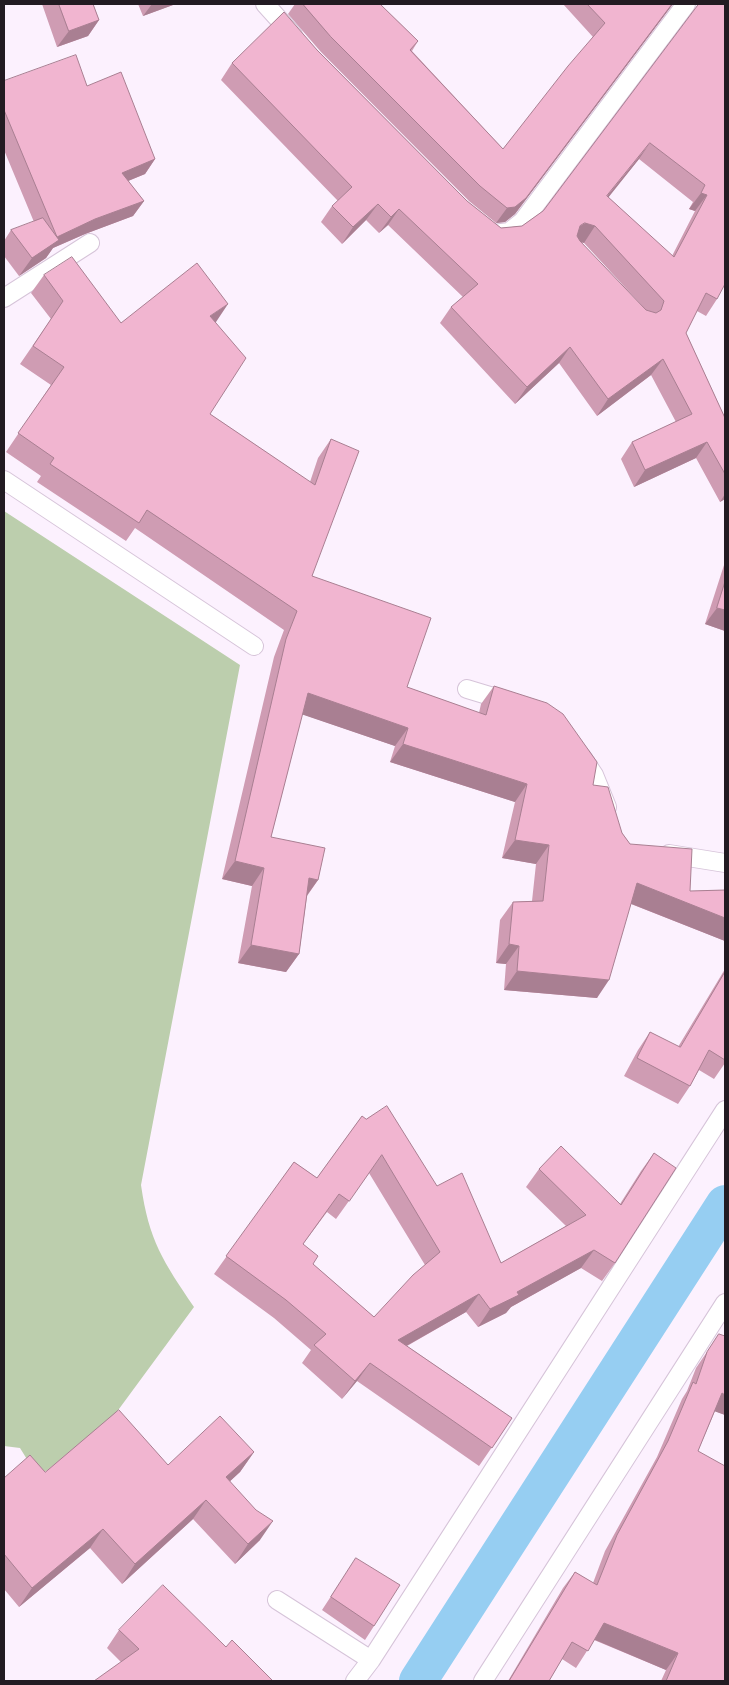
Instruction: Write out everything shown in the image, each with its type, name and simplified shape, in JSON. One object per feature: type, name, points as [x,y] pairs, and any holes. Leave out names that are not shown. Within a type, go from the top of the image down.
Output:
[{"type":"lane","points":[[265,4],[301,45]]},
{"type":"lane","points":[[481,224],[493,234],[508,232],[536,217],[686,4]]},
{"type":"lane","points":[[4,298],[90,243]]},
{"type":"lane","points":[[4,480],[254,646]]},
{"type":"lane","points":[[467,689],[529,708]]},
{"type":"lane","points":[[575,746],[594,775],[612,823]]},
{"type":"lane","points":[[654,854],[725,863]]},
{"type":"lane","points":[[355,1681],[371,1660],[725,1110]]},
{"type":"lane","points":[[483,1681],[725,1303]]},
{"type":"lane","points":[[277,1600],[371,1660]]},
{"type":"green space","points":[[4,511],[240,665],[141,1185],[148,1221],[159,1250],[194,1307],[105,1428],[38,1477],[20,1448],[4,1446]]},
{"type":"building","points":[[59,4],[93,4],[99,20],[69,31]]},
{"type":"building","points":[[303,4],[380,4],[418,41],[410,50],[503,149],[568,66],[605,23],[587,4],[672,4],[526,198],[515,207],[507,208],[480,186],[331,37]]},
{"type":"building","points":[[699,4],[725,4],[725,284],[717,299],[706,293],[686,333],[725,418],[725,474],[707,442],[645,470],[632,442],[692,414],[663,359],[608,399],[570,347],[527,387],[451,307],[478,284],[399,209],[391,217],[378,204],[353,227],[332,206],[352,187],[232,63],[284,12],[317,50],[467,201],[501,228],[522,226],[543,211]],"holes":[[[650,143],[705,185],[701,193],[707,195],[674,257],[607,196]],[[585,223],[595,226],[664,301],[661,310],[656,313],[646,310],[580,241],[577,236],[580,226]]]},
{"type":"building","points":[[76,55],[87,86],[121,72],[155,159],[122,173],[144,201],[95,219],[57,237],[4,110],[4,81]]},
{"type":"building","points":[[43,218],[59,240],[32,258],[11,230]]},
{"type":"building","points":[[72,257],[121,323],[197,263],[228,304],[210,316],[246,358],[210,414],[315,485],[331,439],[359,451],[312,576],[431,618],[407,687],[486,715],[494,686],[547,703],[563,714],[597,762],[593,785],[608,787],[622,833],[630,844],[692,849],[690,891],[725,890],[725,918],[637,883],[609,980],[517,971],[519,946],[509,944],[513,902],[543,901],[549,845],[515,840],[527,784],[403,744],[408,728],[308,693],[271,837],[325,848],[318,880],[309,878],[299,954],[251,945],[264,868],[235,861],[286,639],[297,611],[147,510],[139,523],[50,464],[54,458],[18,433],[64,367],[33,346],[63,301],[44,275]]},
{"type":"building","points":[[725,582],[725,610],[717,608]]},
{"type":"building","points":[[725,972],[725,1060],[709,1050],[690,1086],[637,1058],[650,1032],[680,1047]]},
{"type":"building","points":[[387,1106],[437,1186],[462,1173],[501,1263],[586,1215],[539,1169],[561,1146],[621,1205],[654,1153],[676,1168],[615,1263],[594,1250],[517,1292],[519,1295],[490,1309],[479,1294],[398,1340],[512,1418],[492,1448],[370,1363],[355,1381],[314,1345],[326,1334],[286,1300],[226,1256],[294,1162],[317,1178],[362,1116],[366,1119]],"holes":[[[382,1155],[440,1252],[413,1275],[374,1317],[313,1264],[318,1256],[303,1244],[339,1194],[349,1201]]]},
{"type":"building","points":[[719,1334],[725,1336],[725,1395],[722,1393],[698,1451],[725,1466],[725,1681],[666,1681],[678,1653],[604,1623],[588,1651],[572,1642],[549,1681],[509,1681],[575,1572],[597,1585],[617,1535],[668,1441],[693,1382],[696,1384],[707,1352]]},
{"type":"building","points":[[119,1410],[168,1465],[220,1416],[254,1452],[226,1477],[256,1510],[273,1521],[248,1544],[206,1500],[135,1564],[103,1529],[32,1588],[4,1554],[4,1478],[30,1455],[45,1472]]},
{"type":"building","points":[[356,1558],[400,1585],[374,1626],[331,1597]]},
{"type":"building","points":[[163,1585],[226,1647],[232,1640],[273,1681],[94,1681],[139,1649],[119,1630]]},
{"type":"waterway","points":[[418,1681],[725,1204]]}]
